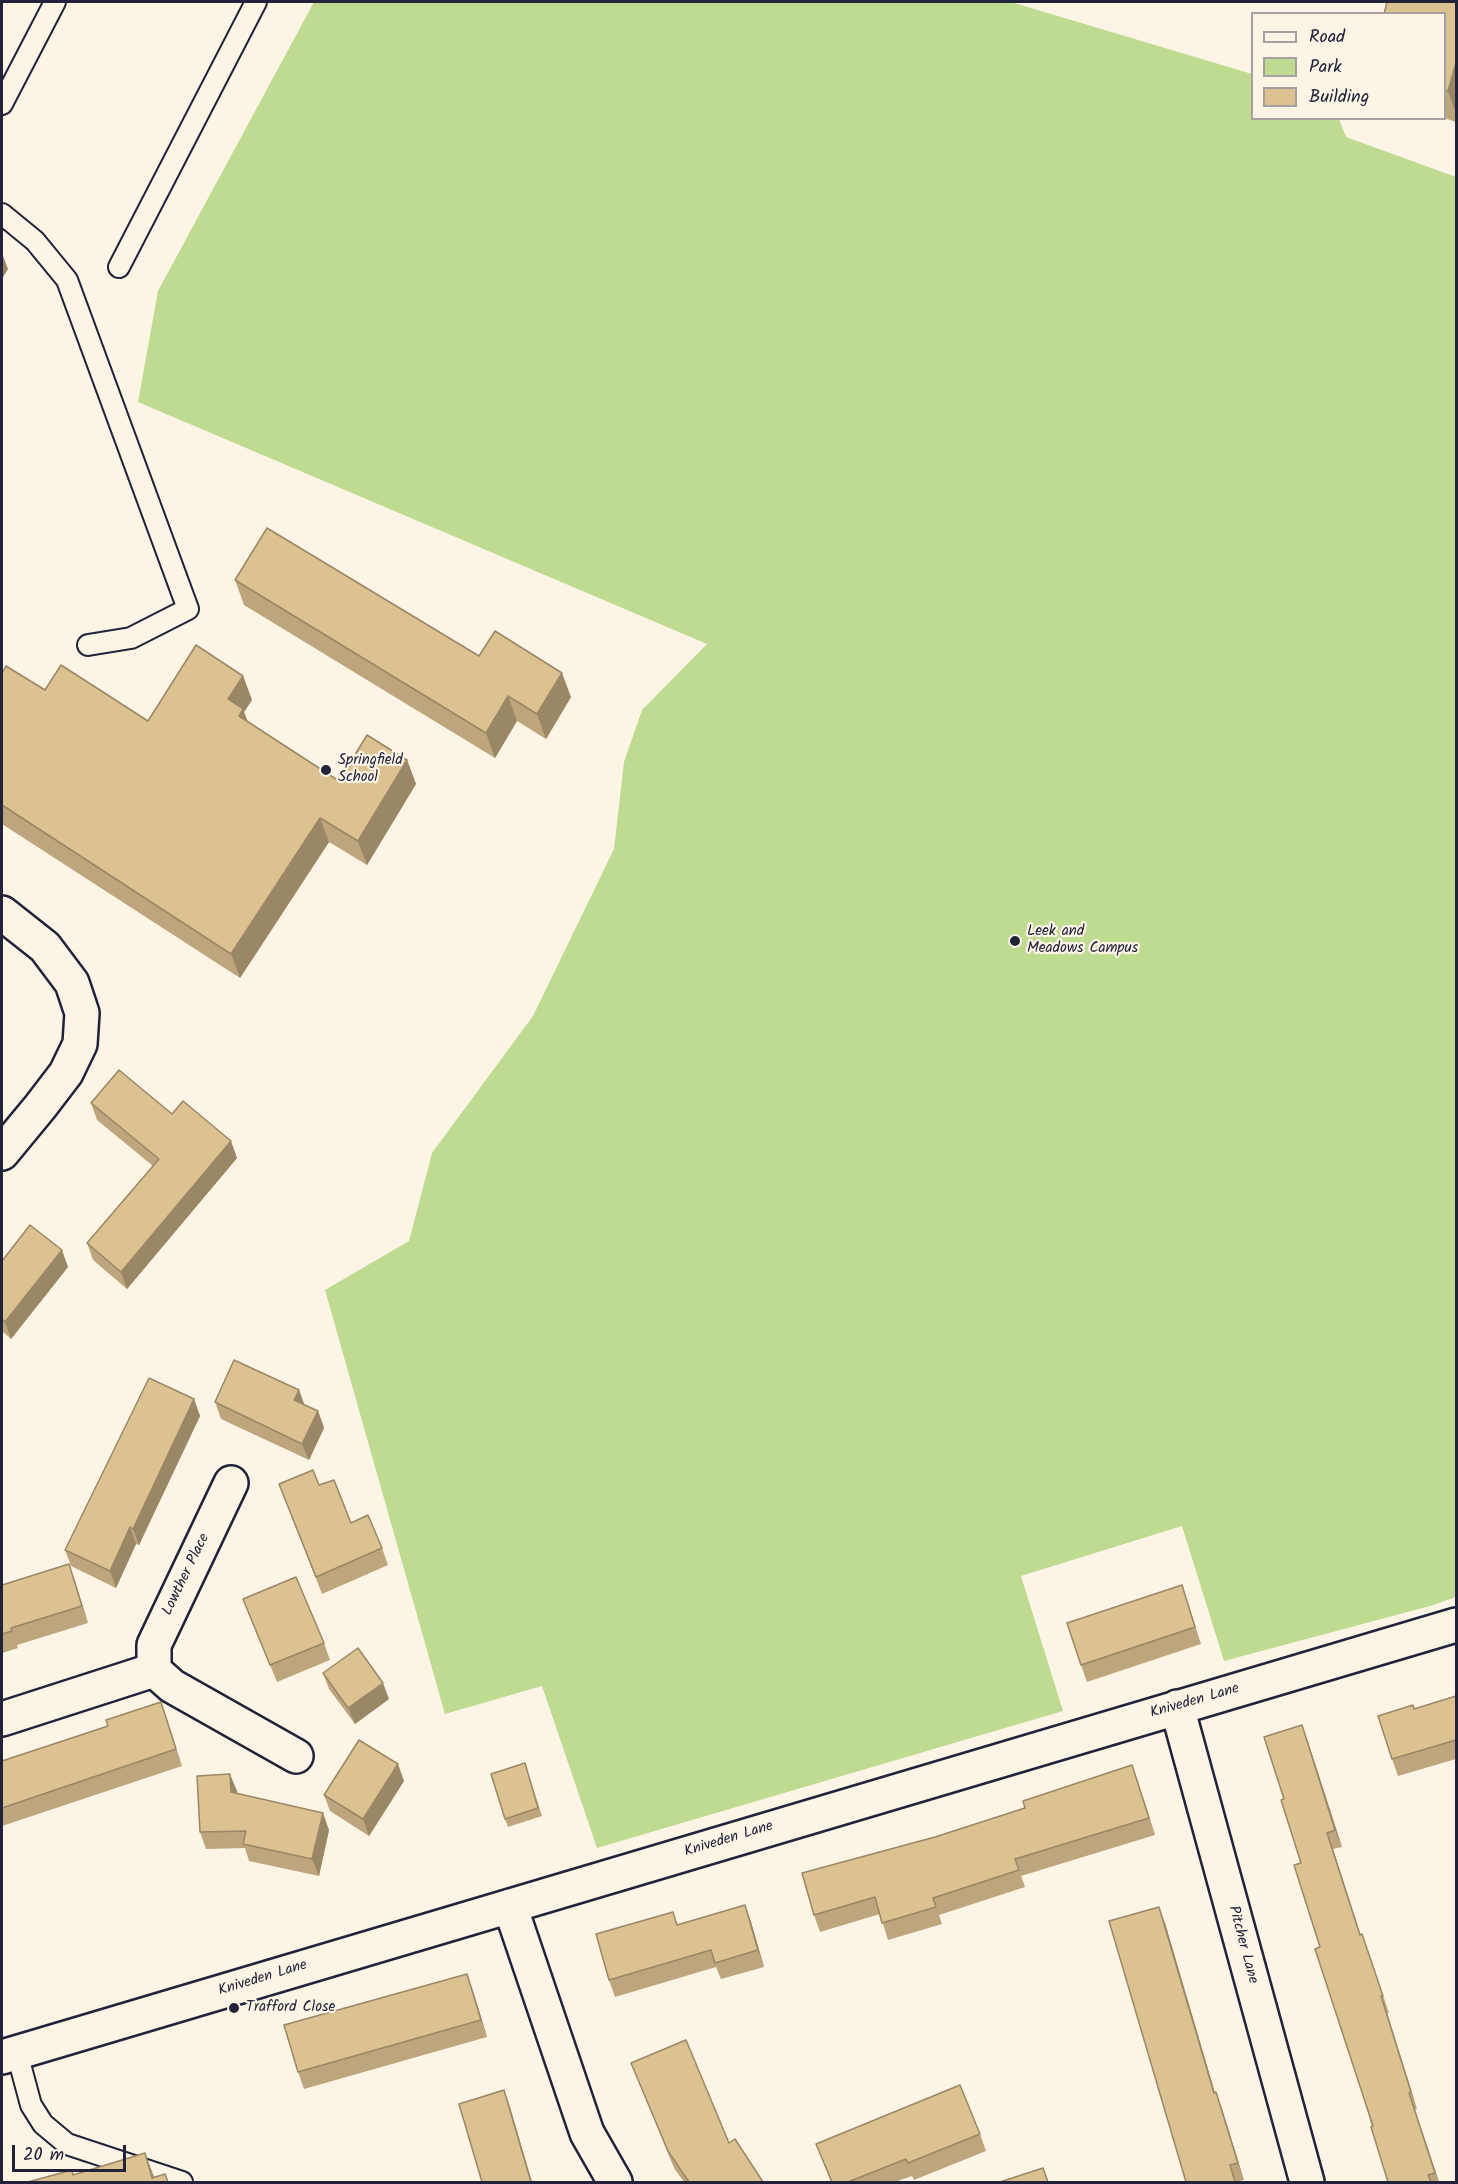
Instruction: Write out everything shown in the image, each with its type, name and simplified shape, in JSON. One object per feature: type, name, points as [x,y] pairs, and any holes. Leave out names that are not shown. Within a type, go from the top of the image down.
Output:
[{"type":"street","points":[[2,913],[45,947],[72,983],[82,1013],[80,1044],[66,1073],[2,1153]]},
{"type":"street","name":"Lowther Place","points":[[154,1670],[154,1644],[231,1483]]},
{"type":"street","name":"Kniveden Lane","points":[[9,2055],[1456,1625]]},
{"type":"street","points":[[2,1719],[154,1670],[172,1686],[296,1756]]},
{"type":"street","name":"Pitcher Lane","points":[[1177,1707],[1307,2182]]},
{"type":"street","points":[[510,1906],[587,2133],[615,2182]]},
{"type":"lane","points":[[2,104],[55,2]]},
{"type":"lane","points":[[119,267],[256,2]]},
{"type":"lane","points":[[2,214],[35,241],[67,280],[188,609],[131,638],[88,645]]},
{"type":"lane","points":[[9,2055],[31,2105],[43,2124],[67,2144],[182,2182]]},
{"type":"green space","name":"Leek and Meadows Campus","points":[[314,2],[1011,2],[1251,74],[1251,120],[1339,120],[1346,137],[1456,177],[1456,1597],[1224,1661],[1182,1526],[1021,1576],[1063,1711],[597,1848],[542,1686],[445,1714],[325,1290],[409,1241],[432,1153],[533,1016],[614,849],[624,762],[642,710],[707,644],[138,402],[158,291]]},
{"type":"building","points":[[1387,2],[1456,2],[1456,63],[1448,91],[1446,90],[1446,12],[1384,12]]},
{"type":"building","points":[[267,528],[479,656],[495,631],[562,673],[537,714],[508,696],[486,733],[235,580]]},
{"type":"building","points":[[196,645],[243,676],[228,699],[243,709],[239,716],[339,781],[367,735],[407,760],[358,841],[320,818],[231,954],[2,805],[2,673],[6,666],[45,690],[61,665],[148,721]]},
{"type":"building","points":[[119,1070],[172,1114],[183,1101],[231,1141],[121,1272],[87,1243],[159,1159],[91,1103]]},
{"type":"building","points":[[30,1225],[62,1250],[5,1322],[2,1319],[2,1261]]},
{"type":"building","points":[[234,1360],[299,1390],[294,1400],[318,1411],[302,1444],[215,1402]]},
{"type":"building","points":[[149,1378],[194,1399],[133,1529],[130,1527],[110,1571],[65,1550]]},
{"type":"building","points":[[313,1470],[319,1485],[334,1480],[351,1523],[368,1515],[382,1548],[316,1577],[279,1484]]},
{"type":"building","points":[[69,1564],[82,1606],[11,1628],[12,1631],[2,1634],[2,1585]]},
{"type":"building","points":[[296,1577],[324,1643],[270,1665],[243,1599]]},
{"type":"building","points":[[1182,1585],[1195,1627],[1081,1665],[1067,1623]]},
{"type":"building","points":[[358,1648],[383,1683],[348,1708],[323,1673]]},
{"type":"building","points":[[1456,1696],[1456,1740],[1392,1759],[1378,1716],[1413,1705],[1414,1709]]},
{"type":"building","points":[[161,1702],[176,1749],[2,1808],[2,1761],[108,1726],[106,1720]]},
{"type":"building","points":[[1302,1725],[1335,1830],[1327,1833],[1360,1935],[1362,1934],[1383,1996],[1381,1996],[1411,2092],[1409,2093],[1435,2173],[1428,2175],[1431,2182],[1388,2182],[1371,2127],[1373,2126],[1315,1949],[1320,1947],[1294,1865],[1301,1863],[1264,1737]]},
{"type":"building","points":[[359,1740],[398,1764],[363,1819],[324,1795]]},
{"type":"building","points":[[525,1763],[538,1808],[505,1819],[491,1774]]},
{"type":"building","points":[[1132,1765],[1149,1818],[1015,1859],[1019,1870],[933,1898],[936,1907],[882,1923],[875,1897],[814,1915],[802,1873],[935,1837],[1025,1808],[1023,1801]]},
{"type":"building","points":[[230,1774],[231,1792],[323,1813],[312,1859],[243,1844],[246,1831],[200,1832],[197,1776]]},
{"type":"building","points":[[745,1905],[758,1950],[715,1963],[711,1950],[609,1980],[596,1934],[673,1912],[677,1925]]},
{"type":"building","points":[[1159,1907],[1214,2093],[1216,2092],[1238,2163],[1230,2165],[1235,2182],[1186,2182],[1109,1921]]},
{"type":"building","points":[[467,1974],[481,2020],[298,2072],[284,2025]]},
{"type":"building","points":[[686,2040],[729,2143],[735,2139],[763,2182],[689,2182],[668,2151],[631,2063]]},
{"type":"building","points":[[960,2085],[980,2134],[908,2163],[906,2159],[848,2182],[832,2182],[816,2144]]},
{"type":"building","points":[[504,2090],[531,2182],[482,2182],[459,2104]]},
{"type":"building","points":[[145,2153],[152,2178],[165,2174],[168,2182],[28,2182],[72,2170],[73,2175]]},
{"type":"building","points":[[1043,2168],[1048,2182],[1000,2182]]},
{"type":"place","name":"Springfield School","points":[[326,770]]},
{"type":"place","name":"Leek and Meadows Campus","points":[[1015,941]]},
{"type":"place","name":"Trafford Close","points":[[234,2008]]}]
